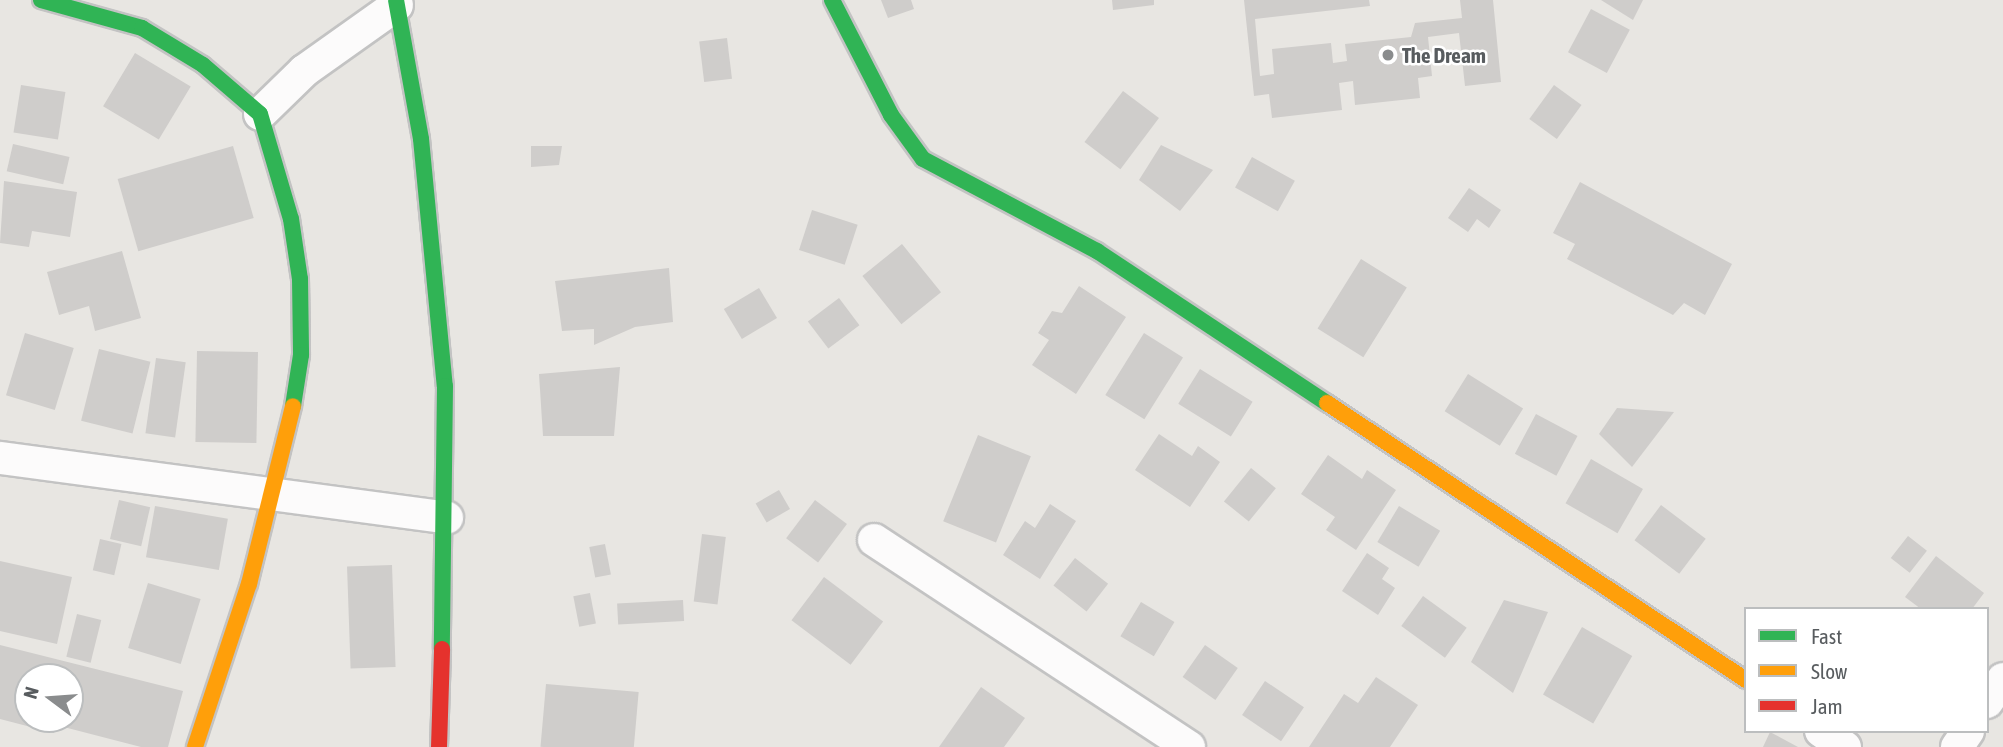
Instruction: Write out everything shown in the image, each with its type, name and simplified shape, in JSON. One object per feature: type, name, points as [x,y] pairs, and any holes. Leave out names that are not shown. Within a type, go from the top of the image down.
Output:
[{"type":"street","points":[[41,0],[142,28],[203,65],[260,114],[291,219],[300,279],[300,355],[275,494],[195,747]]},
{"type":"street","points":[[832,0],[891,115],[923,159],[1097,251],[1744,679]]},
{"type":"street","points":[[260,114],[304,71],[397,3],[433,232],[446,399],[447,518],[439,747]]},
{"type":"street","points":[[0,458],[447,518]]},
{"type":"street","points":[[874,540],[1189,747]]},
{"type":"street","points":[[1989,699],[2003,679]]},
{"type":"street","points":[[1824,733],[1845,747]]},
{"type":"building","points":[[881,0],[911,0],[914,9],[888,18]]},
{"type":"building","points":[[1112,0],[1154,0],[1154,5],[1113,10]]},
{"type":"building","name":"The Dream","points":[[1244,0],[1369,0],[1370,6],[1255,19],[1260,76],[1274,74],[1272,49],[1331,43],[1333,63],[1347,61],[1345,44],[1411,37],[1415,23],[1462,18],[1460,0],[1493,0],[1501,82],[1465,86],[1459,33],[1428,37],[1432,76],[1418,78],[1420,98],[1355,105],[1353,81],[1339,83],[1342,110],[1272,118],[1269,94],[1254,96]]},
{"type":"building","points":[[1601,0],[1643,0],[1633,20]]},
{"type":"building","points":[[1591,9],[1630,30],[1607,73],[1568,52]]},
{"type":"building","points":[[727,38],[732,79],[704,82],[699,41]]},
{"type":"building","points":[[135,53],[191,86],[159,140],[103,106]]},
{"type":"building","points":[[21,85],[65,92],[58,139],[13,132]]},
{"type":"building","points":[[1554,85],[1582,105],[1557,139],[1529,119]]},
{"type":"building","points":[[1123,91],[1159,118],[1120,169],[1084,142]]},
{"type":"building","points":[[13,144],[70,157],[63,184],[7,171]]},
{"type":"building","points":[[1161,145],[1213,170],[1180,211],[1139,180]]},
{"type":"building","points":[[233,146],[254,218],[138,251],[118,179]]},
{"type":"building","points":[[531,146],[562,146],[559,165],[531,167]]},
{"type":"building","points":[[1252,157],[1295,181],[1278,211],[1235,188]]},
{"type":"building","points":[[4,181],[77,192],[70,237],[32,231],[29,247],[0,243]]},
{"type":"building","points":[[1580,182],[1732,264],[1705,315],[1684,303],[1673,315],[1567,259],[1575,244],[1553,233]]},
{"type":"building","points":[[1469,188],[1501,210],[1489,228],[1477,219],[1468,232],[1448,218]]},
{"type":"building","points":[[812,210],[858,225],[845,265],[799,250]]},
{"type":"building","points":[[902,244],[941,292],[901,324],[862,276]]},
{"type":"building","points":[[122,251],[141,318],[95,331],[89,306],[59,315],[47,272]]},
{"type":"building","points":[[1361,259],[1407,288],[1363,357],[1318,329]]},
{"type":"building","points":[[669,268],[673,322],[635,327],[594,345],[594,329],[562,331],[555,281]]},
{"type":"building","points":[[1079,286],[1126,317],[1076,394],[1032,365],[1049,340],[1038,333],[1052,311],[1062,313]]},
{"type":"building","points":[[759,288],[777,318],[742,339],[724,309]]},
{"type":"building","points":[[839,298],[859,325],[828,349],[808,321]]},
{"type":"building","points":[[25,333],[74,348],[55,410],[6,395]]},
{"type":"building","points":[[1144,333],[1183,357],[1144,419],[1105,395]]},
{"type":"building","points":[[99,349],[150,362],[133,434],[81,421]]},
{"type":"building","points":[[197,351],[258,352],[256,443],[195,442]]},
{"type":"building","points":[[156,358],[186,362],[175,437],[145,433]]},
{"type":"building","points":[[620,367],[614,436],[543,436],[539,374]]},
{"type":"building","points":[[1200,369],[1253,402],[1231,437],[1178,404]]},
{"type":"building","points":[[1468,374],[1523,408],[1500,446],[1445,411]]},
{"type":"building","points":[[1617,408],[1674,412],[1632,467],[1599,434]]},
{"type":"building","points":[[1536,414],[1577,436],[1556,476],[1515,454]]},
{"type":"building","points":[[1159,434],[1192,456],[1198,446],[1220,462],[1190,507],[1135,470]]},
{"type":"building","points":[[978,435],[1031,456],[996,543],[943,521]]},
{"type":"building","points":[[1328,455],[1362,479],[1367,470],[1396,490],[1356,550],[1326,530],[1335,517],[1301,494]]},
{"type":"building","points":[[1591,459],[1643,489],[1617,533],[1566,503]]},
{"type":"building","points":[[1251,468],[1276,488],[1249,522],[1224,501]]},
{"type":"building","points":[[779,490],[790,509],[767,523],[756,503]]},
{"type":"building","points":[[119,500],[150,507],[141,546],[110,539]]},
{"type":"building","points":[[815,500],[847,524],[818,562],[786,538]]},
{"type":"building","points":[[1050,504],[1076,521],[1040,579],[1003,555],[1025,521],[1035,528]]},
{"type":"building","points":[[1661,505],[1706,539],[1679,574],[1635,540]]},
{"type":"building","points":[[155,506],[228,519],[219,570],[146,557]]},
{"type":"building","points":[[1399,506],[1440,531],[1419,567],[1377,542]]},
{"type":"building","points":[[702,534],[726,537],[718,604],[694,601]]},
{"type":"building","points":[[1908,536],[1927,551],[1910,573],[1891,558]]},
{"type":"building","points":[[100,539],[121,544],[114,575],[93,570]]},
{"type":"building","points":[[605,544],[611,574],[595,577],[589,547]]},
{"type":"building","points":[[1367,553],[1389,568],[1382,579],[1395,588],[1378,615],[1342,591]]},
{"type":"building","points":[[1936,556],[1984,593],[1974,607],[1918,607],[1905,597]]},
{"type":"building","points":[[1075,558],[1108,584],[1087,611],[1053,586]]},
{"type":"building","points":[[0,561],[72,577],[57,644],[0,631]]},
{"type":"building","points":[[392,565],[396,667],[351,669],[347,567]]},
{"type":"building","points":[[824,577],[883,622],[851,665],[792,620]]},
{"type":"building","points":[[148,583],[201,599],[181,664],[128,648]]},
{"type":"building","points":[[590,593],[596,623],[579,627],[573,596]]},
{"type":"building","points":[[1423,596],[1467,628],[1445,658],[1401,626]]},
{"type":"building","points":[[683,600],[684,621],[618,624],[617,603]]},
{"type":"building","points":[[1504,600],[1548,612],[1513,693],[1471,662]]},
{"type":"building","points":[[1141,602],[1174,622],[1154,656],[1120,636]]},
{"type":"building","points":[[77,614],[101,620],[91,663],[66,657]]},
{"type":"building","points":[[1582,627],[1632,656],[1593,724],[1543,695]]},
{"type":"building","points":[[0,645],[72,663],[14,663],[14,723],[0,719]]},
{"type":"building","points":[[1205,645],[1238,668],[1215,700],[1183,677]]},
{"type":"building","points":[[84,666],[183,691],[168,747],[141,747],[84,732]]},
{"type":"building","points":[[1376,677],[1418,705],[1390,747],[1309,747],[1344,694],[1358,703]]},
{"type":"building","points":[[1265,681],[1304,707],[1281,741],[1242,715]]},
{"type":"building","points":[[546,684],[639,692],[634,747],[541,747]]},
{"type":"building","points":[[981,687],[1025,718],[1004,747],[939,747]]},
{"type":"building","points":[[1772,733],[1798,747],[1763,747]]},
{"type":"traffic: fast","points":[[41,0],[142,28],[203,65],[260,114],[291,219],[300,279],[301,355],[293,406]]},
{"type":"traffic: fast","points":[[396,0],[421,139],[445,386],[442,649]]},
{"type":"traffic: fast","points":[[832,0],[891,115],[923,159],[1097,251],[1327,403]]},
{"type":"traffic: slow","points":[[1327,403],[1744,679]]},
{"type":"traffic: slow","points":[[195,747],[249,584],[293,406]]},
{"type":"traffic: jam","points":[[439,747],[442,649]]},
{"type":"place","name":"The Dream","points":[[1388,55]]}]
